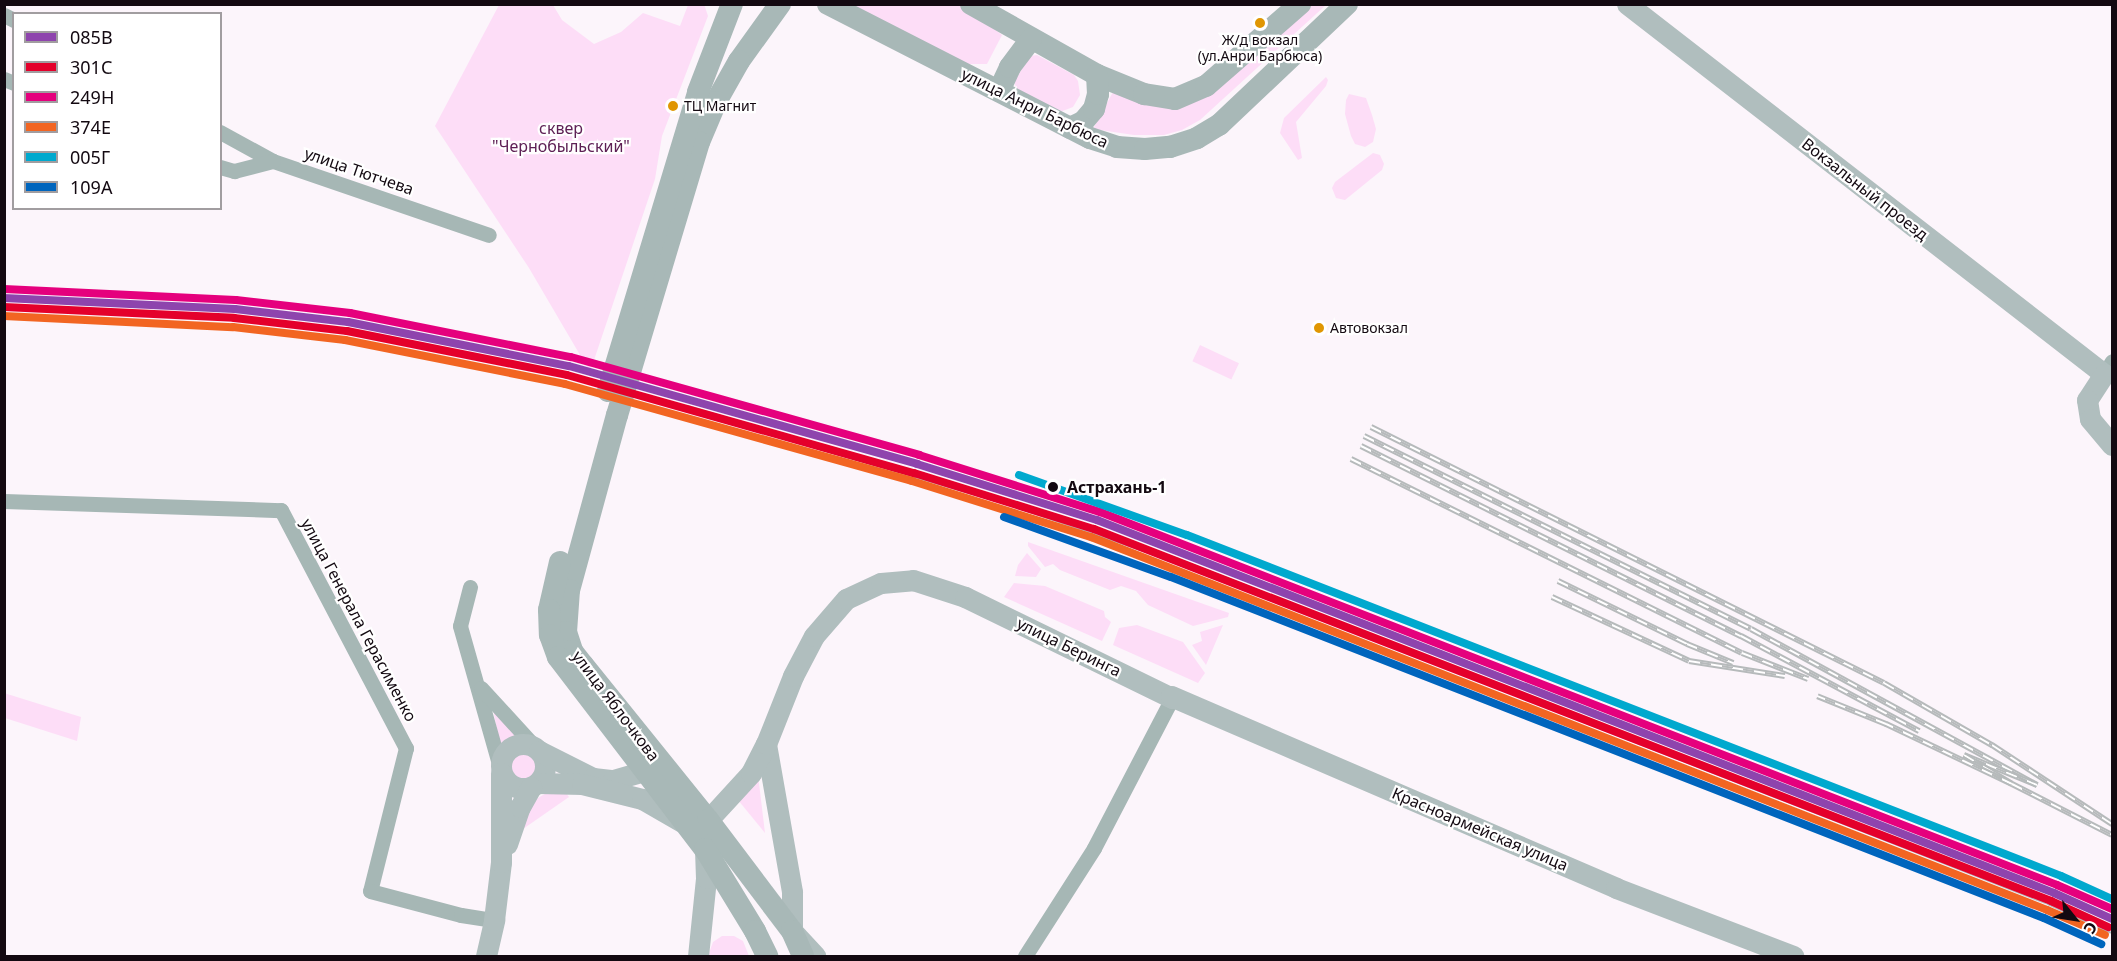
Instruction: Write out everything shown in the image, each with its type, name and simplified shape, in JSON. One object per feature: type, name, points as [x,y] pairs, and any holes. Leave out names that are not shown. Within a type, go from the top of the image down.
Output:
[{"type":"main road","points":[[609,413],[698,92],[732,4]]},
{"type":"main road","points":[[627,352],[699,142],[716,102],[739,61],[780,4]]},
{"type":"main road","name":"улица Анри Барбюса","points":[[828,4],[1090,138],[1126,148],[1170,147],[1197,138],[1236,111],[1347,4]]},
{"type":"main road","points":[[971,4],[1097,75],[1144,94],[1175,99],[1188,96],[1206,86],[1300,4]]},
{"type":"main road","points":[[999,91],[1010,67],[1031,39]]},
{"type":"main road","points":[[1070,128],[1083,122],[1094,109],[1098,94],[1097,75]]},
{"type":"main road","name":"улица Яблочкова","points":[[609,413],[554,586],[549,610],[550,635],[558,657],[569,675],[645,771],[700,824],[705,849],[755,931],[767,957]]},
{"type":"main road","name":"улица Яблочкова","points":[[609,413],[568,590],[566,632],[572,651],[700,824],[792,931],[803,957]]},
{"type":"street","name":"Вокзальный проезд","points":[[1627,4],[2108,368]]},
{"type":"street","name":"улица Тютчева","points":[[222,133],[273,161],[489,235]]},
{"type":"street","points":[[222,168],[234,171],[273,161]]},
{"type":"street","points":[[2108,368],[2087,400],[2090,419],[2112,445]]},
{"type":"street","name":"улица Генерала Герасименко","points":[[4,501],[281,510],[406,748],[370,891],[461,915],[494,920]]},
{"type":"street","name":"улица Беринга","points":[[700,824],[751,773],[766,744],[793,676],[814,636],[846,599],[881,583],[913,580],[965,597],[1172,698]]},
{"type":"street","points":[[470,587],[460,626],[479,686],[501,770],[513,787],[582,784],[642,800],[700,824]]},
{"type":"street","points":[[479,686],[537,749],[543,757],[545,771],[513,823],[501,862]]},
{"type":"street","points":[[1025,957],[1094,848],[1172,698]]},
{"type":"street","name":"Красноармейская улица","points":[[1172,698],[1769,952],[1792,957]]},
{"type":"street","points":[[486,957],[494,920],[501,862],[503,755],[512,747],[523,744],[537,749],[578,773],[598,779],[613,780],[645,771]]},
{"type":"street","points":[[766,744],[792,891],[792,931],[815,957]]},
{"type":"street","points":[[613,780],[623,767],[630,751]]},
{"type":"street","points":[[698,957],[706,878],[705,849]]},
{"type":"green space","name":"сквер \"Чернобыльский\"","points":[[704,4],[708,16],[662,136],[655,179],[590,372],[529,268],[435,126],[499,5],[553,5],[562,20],[594,44],[621,32],[643,13],[680,26],[688,5]]},
{"type":"green space","points":[[851,5],[963,5],[1002,35],[987,64],[965,64]]},
{"type":"green space","points":[[1307,5],[1326,5],[1200,120],[1182,130],[1164,135],[1134,135],[1093,129],[1114,90],[1172,106]]},
{"type":"green space","points":[[1037,55],[1074,75],[1078,81],[1080,95],[1073,107],[1060,112],[1017,89],[1014,82],[1030,56]]},
{"type":"green space","points":[[1326,77],[1328,80],[1326,86],[1296,122],[1302,158],[1298,160],[1280,133],[1284,118]]},
{"type":"green space","points":[[1349,94],[1366,98],[1372,115],[1376,129],[1373,142],[1365,147],[1355,144],[1351,136],[1345,114]]},
{"type":"green space","points":[[1373,153],[1380,155],[1384,164],[1382,170],[1345,200],[1336,198],[1332,188],[1335,182]]},
{"type":"green space","points":[[1200,345],[1239,363],[1231,379],[1192,361]]},
{"type":"green space","points":[[1028,542],[1229,613],[1228,617],[1193,626],[1148,605],[1136,591],[1121,586],[1110,590],[1060,570],[1053,564],[1045,567],[1028,546]]},
{"type":"green space","points":[[1027,553],[1041,569],[1036,577],[1015,576],[1018,565]]},
{"type":"green space","points":[[1014,583],[1045,586],[1104,611],[1105,617],[1111,622],[1102,641],[1004,597]]},
{"type":"green space","points":[[1137,625],[1183,642],[1205,673],[1198,683],[1113,645],[1119,628]]},
{"type":"green space","points":[[1223,625],[1206,665],[1192,645],[1202,641],[1200,632]]},
{"type":"green space","points":[[4,693],[81,717],[77,741],[5,718]]},
{"type":"green space","points":[[493,709],[523,739],[508,744],[501,752]]},
{"type":"green space","points":[[524,751],[534,755],[538,765],[534,775],[524,779],[514,775],[510,765],[514,755]]},
{"type":"green space","points":[[758,775],[765,833],[738,800]]},
{"type":"green space","points":[[548,792],[566,793],[569,797],[523,829],[526,814],[538,798]]},
{"type":"green space","points":[[722,936],[734,936],[743,941],[749,956],[708,956],[713,942]]},
{"type":"railway","points":[[687,408],[1010,503],[1178,561],[2048,902],[2112,931]]},
{"type":"railway","points":[[1371,427],[1884,683],[1992,745],[2112,824]]},
{"type":"railway","points":[[1364,436],[1751,629],[2037,785],[1964,755],[2012,784],[1886,724],[1817,696]]},
{"type":"railway","points":[[1361,446],[1741,636],[1919,731]]},
{"type":"railway","points":[[1351,459],[1742,653],[1808,679]]},
{"type":"railway","points":[[1558,581],[1687,644],[1733,663]]},
{"type":"railway","points":[[1552,597],[1689,661],[1785,676]]},
{"type":"railway","points":[[2012,784],[2112,835]]},
{"type":"transit line","name":"249Н","points":[[4,289],[236,300],[350,313],[571,357],[919,455],[1100,512],[2057,885],[2112,909]]},
{"type":"transit line","name":"085В","points":[[4,298],[235,309],[348,322],[569,366],[917,464],[1097,520],[2054,893],[2112,919]]},
{"type":"transit line","name":"301С","points":[[4,307],[234,318],[347,331],[567,375],[914,473],[1094,529],[2051,901],[2108,927]]},
{"type":"transit line","name":"374Е","points":[[4,316],[233,327],[345,340],[565,384],[912,481],[1091,537],[2047,910],[2105,935]]},
{"type":"transit line","name":"005Г","points":[[1019,475],[1187,535],[2061,876],[2112,899]]},
{"type":"transit line","name":"109А","points":[[1004,517],[1171,577],[2044,918],[2101,944]]},
{"type":"place","name":"Ж/д вокзал (ул.Анри Барбюса)","points":[[1260,23]]},
{"type":"place","name":"ТЦ Магнит","points":[[673,106]]},
{"type":"place","name":"Автовокзал","points":[[1319,328]]},
{"type":"place","name":"Астрахань-1","points":[[1053,487]]}]
